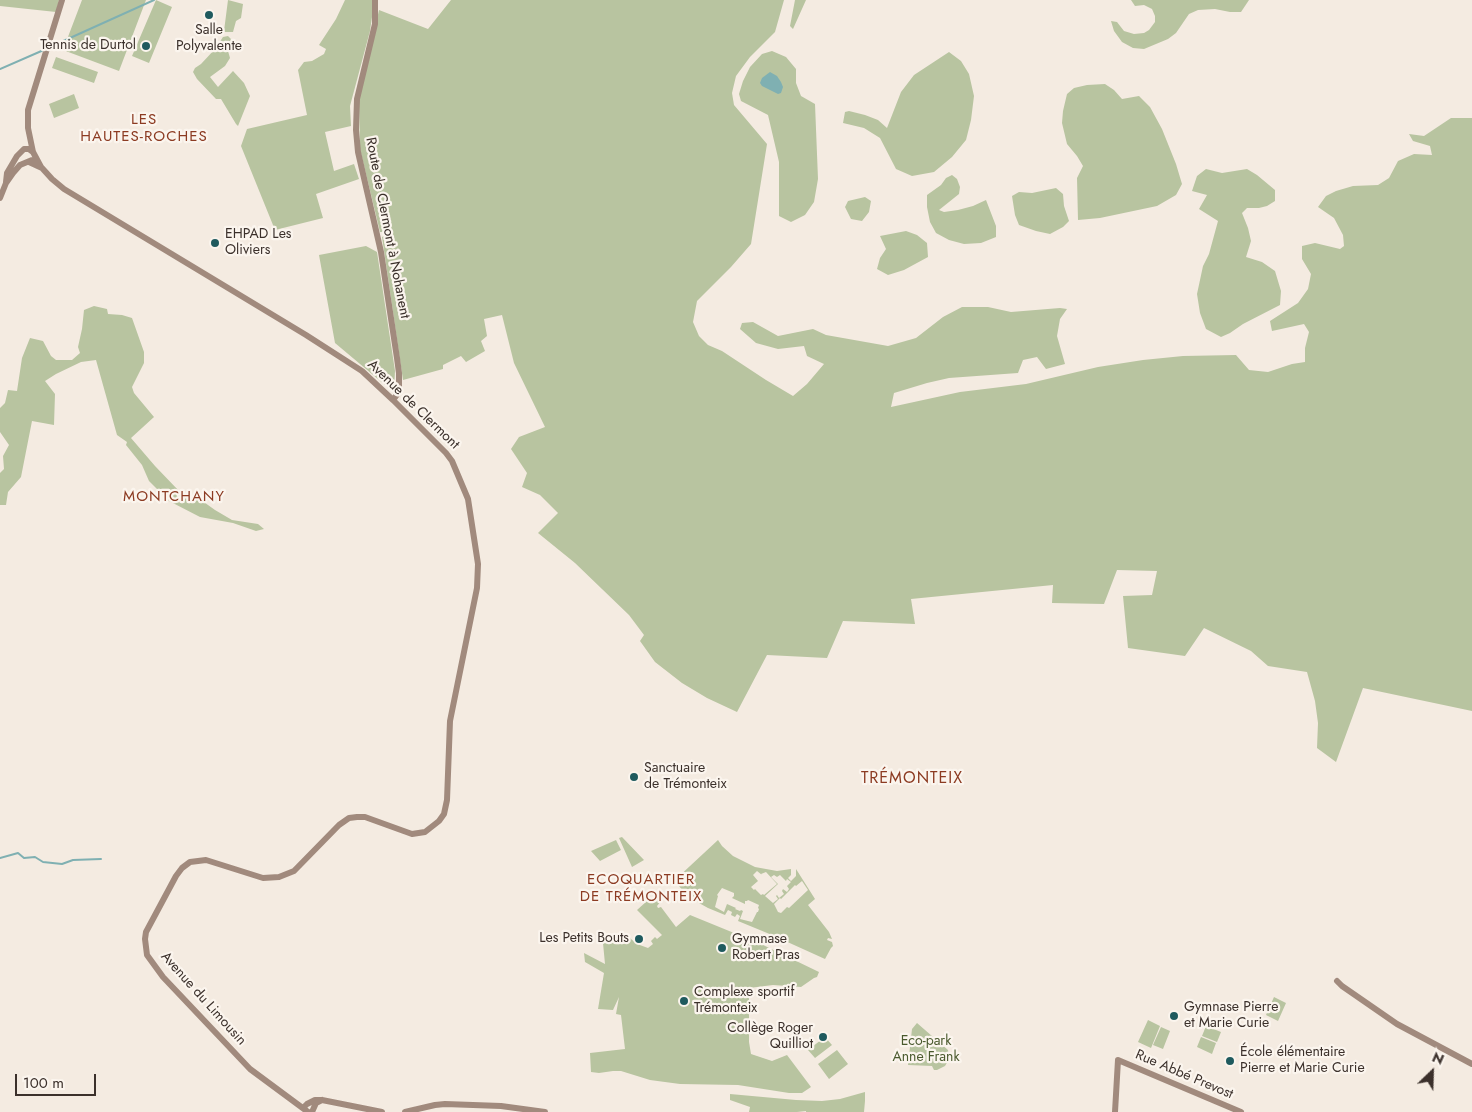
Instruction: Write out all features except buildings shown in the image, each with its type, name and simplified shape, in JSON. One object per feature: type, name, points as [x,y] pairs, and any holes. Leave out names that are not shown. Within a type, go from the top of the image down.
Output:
[{"type":"main road","points":[[28,162],[23,161],[21,158],[29,136],[28,110],[62,0]]},
{"type":"main road","name":"Route de Clermont à Nohanent","points":[[375,0],[374,24],[357,99],[356,130],[358,152],[380,252],[397,358],[399,392],[394,400]]},
{"type":"main road","name":"Avenue de Clermont","points":[[29,136],[33,153],[42,168],[64,189],[345,359],[362,371],[394,400],[452,461],[468,499],[477,558],[478,579],[476,598],[453,707]]},
{"type":"main road","points":[[0,198],[6,183],[18,167],[33,159],[33,153],[29,149],[23,150],[11,165],[7,173],[6,183]]},
{"type":"main road","name":"Avenue de Clermont","points":[[28,162],[42,168]]},
{"type":"main road","name":"Avenue du Limousin","points":[[308,1111],[250,1069],[163,977],[147,955],[146,932],[179,872],[190,862],[206,860],[263,878],[279,877],[294,871],[339,825],[349,818],[364,817],[412,834],[425,832],[433,827],[442,817],[447,806],[450,721],[453,707]]},
{"type":"main road","points":[[1337,981],[1397,1024],[1472,1064]]},
{"type":"main road","name":"Rue Abbé Prevost","points":[[1115,1112],[1118,1060],[1241,1112]]},
{"type":"main road","points":[[308,1111],[307,1104],[315,1100],[322,1100],[382,1112]]},
{"type":"main road","points":[[404,1112],[440,1104],[501,1106],[546,1112]]},
{"type":"green space","points":[[0,0],[59,0],[56,12],[0,6]]},
{"type":"green space","points":[[82,0],[146,0],[119,71],[63,50]]},
{"type":"green space","points":[[156,0],[172,7],[149,63],[132,56]]},
{"type":"green space","points":[[228,0],[243,4],[241,18],[236,21],[233,32],[224,31]]},
{"type":"green space","points":[[345,0],[372,0],[373,10],[370,31],[350,106],[351,126],[325,132],[334,171],[354,164],[359,179],[316,194],[323,218],[275,230],[241,146],[247,129],[307,115],[298,70],[304,62],[312,61],[324,54],[326,49],[319,45],[336,19]]},
{"type":"green space","points":[[451,0],[784,0],[775,32],[750,57],[736,76],[732,93],[734,105],[767,144],[751,244],[697,301],[693,322],[699,336],[708,345],[722,351],[793,396],[807,384],[824,364],[807,356],[804,346],[778,349],[756,343],[740,329],[742,323],[753,322],[778,336],[813,329],[826,335],[888,346],[916,338],[943,317],[962,307],[988,307],[1011,312],[1067,309],[1060,319],[1057,336],[1065,364],[1046,369],[1037,357],[1023,360],[1018,373],[949,378],[927,383],[894,393],[891,407],[960,392],[1026,384],[1098,367],[1143,360],[1183,356],[1236,355],[1249,370],[1268,372],[1305,362],[1305,348],[1309,332],[1304,324],[1272,331],[1270,321],[1298,303],[1308,289],[1311,274],[1302,259],[1302,246],[1315,243],[1340,249],[1344,246],[1343,235],[1334,218],[1318,207],[1326,196],[1336,191],[1353,186],[1378,185],[1389,178],[1398,161],[1414,154],[1432,155],[1430,146],[1413,141],[1409,134],[1424,136],[1451,118],[1472,118],[1472,711],[1363,688],[1336,762],[1317,748],[1318,723],[1315,701],[1307,672],[1268,666],[1251,651],[1204,628],[1185,656],[1128,648],[1123,596],[1152,595],[1157,571],[1117,570],[1104,604],[1052,603],[1053,585],[911,599],[915,624],[843,621],[827,658],[767,655],[737,712],[707,698],[682,683],[655,662],[640,641],[644,635],[629,615],[575,563],[538,533],[558,513],[540,495],[522,487],[527,473],[511,449],[519,437],[545,427],[514,363],[502,315],[484,319],[487,336],[481,341],[485,351],[466,362],[461,356],[443,365],[443,369],[403,380],[382,237],[386,235],[385,232],[380,232],[360,149],[359,100],[379,10],[428,29]]},
{"type":"green space","points":[[795,0],[806,0],[793,29],[790,26]]},
{"type":"green space","points":[[1131,0],[1249,0],[1241,12],[1215,9],[1198,10],[1189,14],[1176,33],[1168,39],[1144,49],[1133,48],[1122,42],[1114,31],[1111,21],[1117,22],[1124,31],[1134,34],[1144,33],[1149,30],[1155,22],[1152,9],[1144,5],[1135,6]]},
{"type":"green space","points":[[228,36],[231,39],[228,51],[230,58],[225,66],[210,77],[218,87],[233,71],[244,83],[250,96],[238,126],[221,99],[216,99],[193,72],[215,49],[223,37]]},
{"type":"green space","points":[[772,51],[786,57],[796,69],[796,83],[801,96],[815,104],[818,179],[814,202],[805,215],[791,222],[779,216],[779,162],[768,115],[741,101],[739,94],[750,67],[762,54]]},
{"type":"green space","points":[[949,52],[961,61],[969,74],[974,96],[966,140],[952,157],[934,172],[912,176],[896,169],[880,138],[864,128],[843,123],[845,112],[849,111],[865,115],[878,120],[887,128],[901,92],[914,75]]},
{"type":"green space","points":[[56,57],[98,72],[94,83],[52,68]]},
{"type":"green space","points":[[1105,84],[1122,99],[1139,96],[1150,107],[1162,129],[1182,184],[1176,195],[1157,206],[1100,218],[1078,220],[1077,178],[1083,166],[1067,144],[1062,123],[1063,111],[1067,94],[1074,88]]},
{"type":"green space","points":[[74,94],[79,108],[54,118],[49,104]]},
{"type":"green space","points":[[1206,169],[1222,173],[1247,169],[1275,190],[1275,201],[1259,208],[1247,208],[1242,213],[1251,241],[1246,257],[1262,262],[1275,271],[1281,291],[1280,305],[1221,337],[1206,329],[1200,313],[1197,294],[1203,266],[1209,254],[1218,221],[1199,209],[1207,195],[1192,191],[1197,176]]},
{"type":"green space","points":[[952,175],[957,179],[960,187],[959,194],[939,210],[944,212],[958,210],[986,200],[996,226],[996,237],[981,243],[964,244],[949,240],[936,233],[930,222],[927,195]]},
{"type":"green space","points":[[1056,188],[1063,194],[1064,206],[1069,221],[1063,227],[1050,234],[1019,225],[1015,215],[1012,196],[1019,192],[1032,193]]},
{"type":"green space","points":[[865,197],[871,201],[869,212],[862,221],[851,219],[845,207],[848,201]]},
{"type":"green space","points":[[906,231],[917,235],[927,243],[928,257],[904,270],[888,275],[877,269],[880,258],[886,249],[880,236]]},
{"type":"green space","points":[[366,246],[377,252],[395,371],[394,389],[391,390],[335,343],[319,255]]},
{"type":"green space","points":[[94,306],[107,309],[108,314],[132,318],[144,352],[144,363],[132,387],[134,393],[154,417],[131,438],[179,491],[201,500],[232,520],[258,524],[264,529],[256,531],[233,523],[200,517],[169,501],[149,481],[142,465],[126,445],[127,442],[117,435],[96,360],[81,362],[45,381],[55,394],[54,425],[32,421],[21,477],[8,492],[6,505],[0,505],[0,473],[4,469],[3,456],[9,445],[0,432],[0,408],[5,403],[8,390],[17,391],[22,358],[30,338],[43,341],[51,356],[56,360],[72,360],[80,353],[78,347],[84,310]]},
{"type":"green space","points":[[622,837],[644,860],[632,867],[619,838]]},
{"type":"green space","points":[[616,840],[621,850],[600,861],[591,851]]},
{"type":"green space","points":[[718,840],[733,856],[755,867],[777,871],[791,869],[791,875],[788,878],[791,881],[796,876],[796,869],[815,899],[808,905],[829,932],[832,939],[828,938],[827,940],[832,942],[833,946],[825,959],[738,921],[740,916],[737,914],[735,917],[731,915],[732,912],[728,910],[725,915],[708,908],[685,893],[678,885],[676,879]],"holes":[[[757,871],[762,875],[766,872],[777,884],[764,895],[761,895],[751,887],[758,881],[753,875]],[[780,875],[786,881],[787,879],[791,882],[787,886],[789,889],[787,892],[783,889],[784,894],[779,898],[777,895],[778,899],[773,903],[765,896],[778,884],[771,877]],[[802,881],[808,890],[789,908],[787,907],[781,913],[778,912],[774,904]],[[722,888],[734,893],[732,898],[745,904],[745,901],[748,900],[759,905],[758,912],[752,922],[740,919],[743,911],[741,910],[727,904],[724,912],[715,907],[717,895]]]},
{"type":"green space","name":"Complexe sportif Trémonteix","points":[[663,891],[666,895],[657,906],[658,908],[661,907],[676,927],[690,915],[761,944],[819,972],[817,977],[801,987],[773,985],[749,988],[749,1042],[751,1054],[772,1061],[787,1055],[811,1087],[802,1093],[789,1093],[738,1085],[680,1084],[650,1080],[621,1071],[591,1072],[590,1053],[625,1049],[621,1015],[616,1014],[619,997],[613,1010],[598,1009],[604,973],[585,962],[584,953],[605,964],[603,943],[625,934],[637,944],[648,948],[653,944],[651,941],[655,937],[657,939],[662,935],[637,910],[647,901],[650,903]]},
{"type":"green space","points":[[1274,997],[1286,1003],[1278,1021],[1266,1015]]},
{"type":"green space","points":[[1148,1020],[1160,1026],[1151,1048],[1138,1042]]},
{"type":"green space","name":"Eco-park Anne Frank","points":[[917,1023],[948,1050],[949,1059],[945,1066],[934,1070],[932,1066],[908,1065],[912,1029]]},
{"type":"green space","points":[[1206,1026],[1221,1032],[1217,1042],[1202,1036]]},
{"type":"green space","points":[[1161,1027],[1170,1031],[1163,1049],[1153,1045]]},
{"type":"green space","points":[[825,1037],[832,1045],[815,1058],[808,1050]]},
{"type":"green space","points":[[1201,1037],[1216,1043],[1212,1054],[1197,1047]]},
{"type":"green space","points":[[837,1050],[848,1064],[829,1079],[818,1064]]},
{"type":"green space","points":[[865,1092],[864,1112],[749,1112],[750,1107],[730,1100],[730,1094],[822,1101],[840,1099]]},
{"type":"water","points":[[770,72],[777,76],[781,82],[783,87],[781,93],[778,94],[762,86],[760,83],[762,78]]},
{"type":"waterway","points":[[50,47],[154,0]]},
{"type":"waterway","points":[[0,69],[46,49]]},
{"type":"waterway","points":[[0,858],[18,853],[24,858],[35,857],[43,862],[62,864],[73,860],[101,859]]},
{"type":"place","name":"Salle Polyvalente","points":[[209,15]]},
{"type":"place","name":"Tennis de Durtol","points":[[146,46]]},
{"type":"place","name":"EHPAD Les Oliviers","points":[[215,243]]},
{"type":"place","name":"Sanctuaire de Trémonteix","points":[[634,777]]},
{"type":"place","name":"Les Petits Bouts","points":[[639,939]]},
{"type":"place","name":"Gymnase Robert Pras","points":[[722,948]]},
{"type":"place","name":"Complexe sportif Trémonteix","points":[[684,1001]]},
{"type":"place","name":"Gymnase Pierre et Marie Curie","points":[[1174,1016]]},
{"type":"place","name":"Collège Roger Quilliot","points":[[823,1037]]},
{"type":"place","name":"École élémentaire Pierre et Marie Curie","points":[[1230,1061]]},
{"type":"district","name":"LES HAUTES-ROCHES","points":[[144,128]]},
{"type":"district","name":"MONTCHANY","points":[[174,497]]},
{"type":"district","name":"TRÉMONTEIX","points":[[912,779]]},
{"type":"district","name":"ECOQUARTIER DE TRÉMONTEIX","points":[[641,888]]}]
